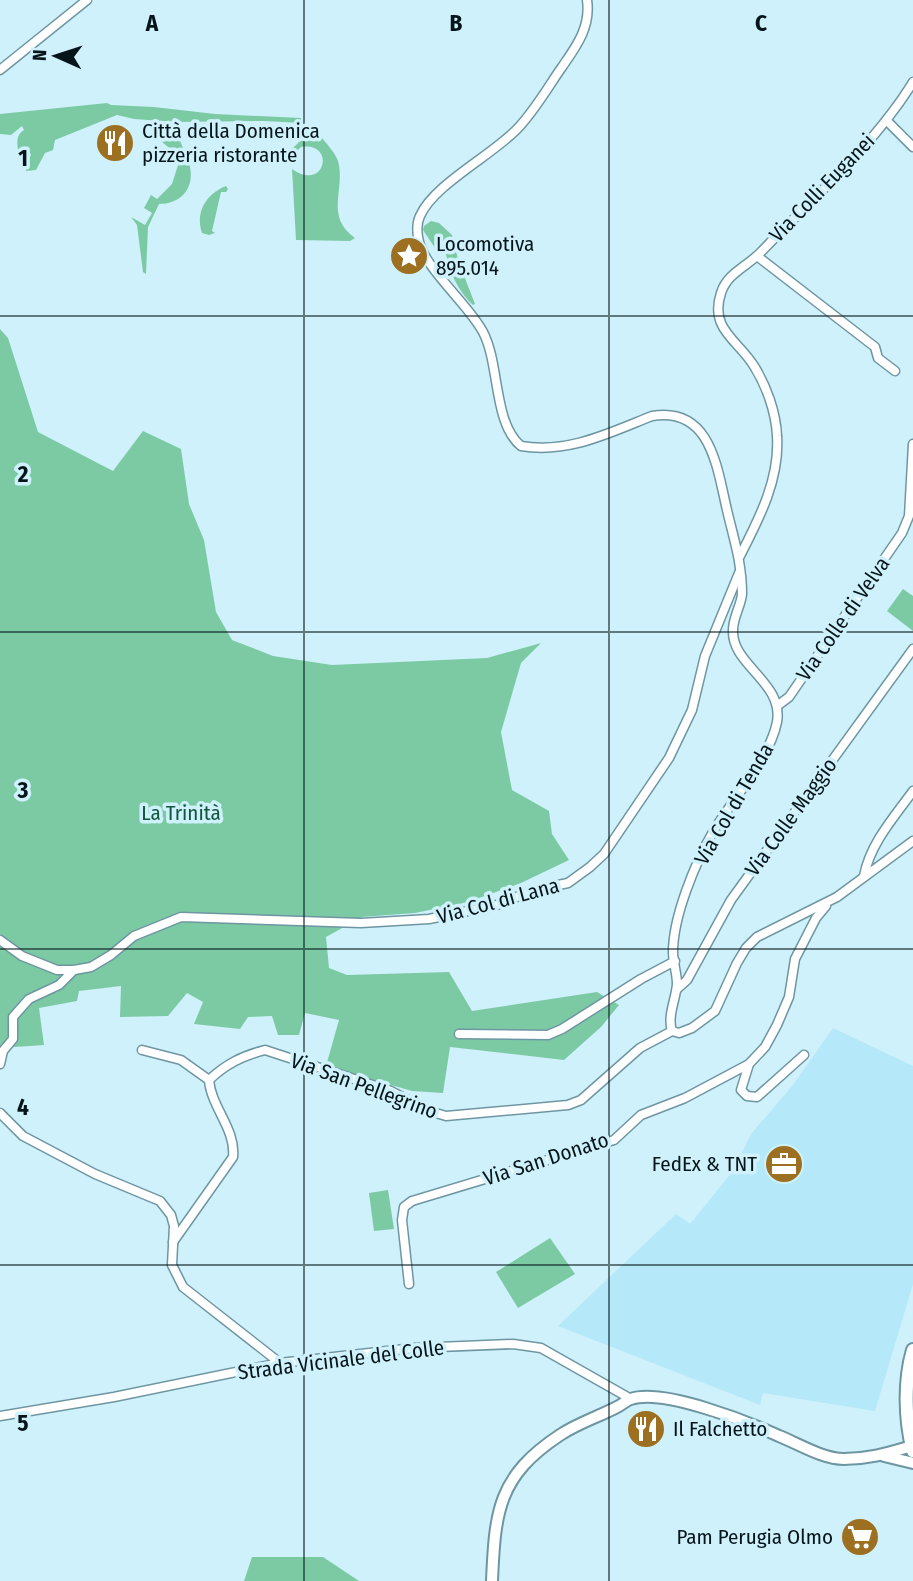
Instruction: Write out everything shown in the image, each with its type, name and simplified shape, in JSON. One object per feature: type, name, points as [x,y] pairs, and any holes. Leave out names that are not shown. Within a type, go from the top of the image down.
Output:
[{"type":"main road","points":[[912,1448],[907,1409],[913,1350]]},
{"type":"street","points":[[0,70],[87,0]]},
{"type":"street","points":[[587,0],[586,27],[579,43],[526,118],[494,151],[430,201],[420,216],[417,232],[422,251],[483,330],[490,349],[507,430],[521,446],[564,448],[585,443],[652,416],[678,416],[690,421],[708,442],[715,458],[740,556],[742,598],[733,630],[735,643],[769,688],[777,706]]},
{"type":"street","name":"Via Colli Euganei","points":[[740,556],[762,513],[776,456],[778,435],[768,396],[754,365],[723,329],[719,305],[721,291],[729,278],[758,256],[887,121],[913,82]]},
{"type":"street","name":"Via Colli Euganei","points":[[887,121],[913,147]]},
{"type":"street","name":"Via Colli Euganei","points":[[758,256],[875,346],[877,358],[895,371]]},
{"type":"street","name":"Via Colle di Velva","points":[[777,706],[789,697],[902,533],[909,516],[913,444]]},
{"type":"street","name":"Via Col di Lana","points":[[0,1063],[3,1051],[13,1039],[13,1017],[30,999],[59,985],[74,970],[91,967],[111,955],[134,936],[181,918],[362,923],[429,919],[497,905],[534,890],[568,883],[604,854],[669,758],[692,710],[705,656],[741,568]]},
{"type":"street","name":"Via Colle Maggio","points":[[677,989],[687,980],[731,900],[913,649]]},
{"type":"street","name":"Via Col di Tenda","points":[[672,1031],[670,1025],[677,989],[675,935],[694,872],[713,832],[775,733],[777,706]]},
{"type":"street","points":[[864,876],[866,864],[885,829],[913,791]]},
{"type":"street","points":[[672,1031],[679,1033],[692,1028],[715,1011],[722,1001],[737,963],[757,937],[830,902],[913,841]]},
{"type":"street","name":"Via San Donato","points":[[410,1283],[402,1220],[404,1207],[412,1201],[614,1140],[641,1115],[685,1098],[749,1064],[765,1047],[777,1026],[789,997],[795,959],[816,918],[830,902]]},
{"type":"street","points":[[0,940],[22,956],[57,970],[74,970]]},
{"type":"street","points":[[460,1034],[548,1034],[562,1029],[641,979],[675,961]]},
{"type":"street","name":"Via San Pellegrino","points":[[209,1080],[226,1065],[265,1050],[391,1091],[429,1111],[446,1116],[556,1107],[581,1100],[640,1048],[672,1031]]},
{"type":"street","points":[[142,1050],[181,1060],[209,1080],[210,1091],[234,1144],[233,1157],[173,1242]]},
{"type":"street","points":[[749,1064],[741,1090],[747,1096],[757,1097],[804,1055]]},
{"type":"street","points":[[0,1113],[23,1136],[95,1174],[160,1201],[171,1215],[174,1226],[172,1265],[183,1287],[280,1363]]},
{"type":"street","name":"Strada Vicinale del Colle","points":[[0,1416],[114,1397],[280,1363],[414,1349],[513,1344],[541,1348],[631,1399]]},
{"type":"street","points":[[492,1581],[501,1499],[526,1461],[575,1426],[631,1399],[656,1398],[704,1408],[842,1460],[884,1456],[912,1448]]},
{"type":"street","points":[[884,1456],[913,1463]]},
{"type":"shaded area","points":[[833,1028],[913,1066],[913,1284],[875,1411],[763,1393],[760,1405],[558,1326],[676,1214],[690,1224],[733,1171],[751,1134],[793,1085]]},
{"type":"green space","points":[[107,103],[215,114],[301,118],[301,123],[176,122],[117,115],[55,140],[53,150],[45,153],[36,170],[26,171],[31,155],[29,151],[18,151],[17,142],[18,136],[24,130],[22,126],[11,135],[0,134],[0,114]]},
{"type":"green space","points":[[179,138],[188,160],[191,177],[182,196],[159,204],[148,227],[146,274],[143,272],[137,225],[131,217],[145,225],[152,213],[144,208],[151,195],[157,199],[172,184],[179,162],[171,156],[173,151],[162,142]]},
{"type":"green space","points":[[322,138],[338,161],[338,211],[340,221],[355,238],[350,241],[296,240],[292,169],[304,175],[313,175],[319,171],[322,158],[319,151],[312,147],[301,147],[297,151],[293,148],[300,141]]},
{"type":"green space","points":[[226,186],[226,192],[221,192],[212,231],[215,233],[202,233],[200,218],[204,205],[213,194]]},
{"type":"green space","points":[[431,221],[439,223],[452,235],[459,263],[475,304],[469,302],[459,287],[445,252],[435,248],[423,230]]},
{"type":"green space","name":"La Trinità","points":[[0,329],[8,338],[38,432],[113,471],[143,431],[181,449],[189,504],[204,540],[216,612],[232,640],[273,656],[332,665],[487,658],[541,643],[521,663],[501,732],[512,790],[549,811],[552,834],[569,860],[521,883],[468,902],[415,913],[362,917],[326,937],[329,968],[347,975],[449,972],[472,1011],[597,992],[619,1005],[601,1027],[564,1060],[450,1047],[443,1093],[412,1091],[326,1066],[339,1020],[305,1013],[299,1035],[278,1035],[272,1016],[248,1017],[240,1029],[194,1024],[203,1002],[187,993],[168,1016],[120,1017],[121,986],[79,991],[77,1001],[39,1008],[44,1045],[0,1048]]},
{"type":"green space","points":[[903,589],[913,596],[913,631],[887,611]]},
{"type":"green space","points":[[388,1190],[394,1229],[374,1231],[369,1193]]},
{"type":"green space","points":[[550,1238],[575,1274],[518,1308],[496,1272]]},
{"type":"green space","points":[[252,1557],[323,1557],[359,1581],[244,1581]]},
{"type":"place","name":"Città della Domenica pizzeria ristorante","points":[[115,143]]},
{"type":"place","name":"Locomotiva 895.014","points":[[409,256]]},
{"type":"place","name":"FedEx & TNT","points":[[784,1164]]},
{"type":"place","name":"Il Falchetto","points":[[646,1429]]},
{"type":"place","name":"Pam Perugia Olmo","points":[[860,1537]]}]
